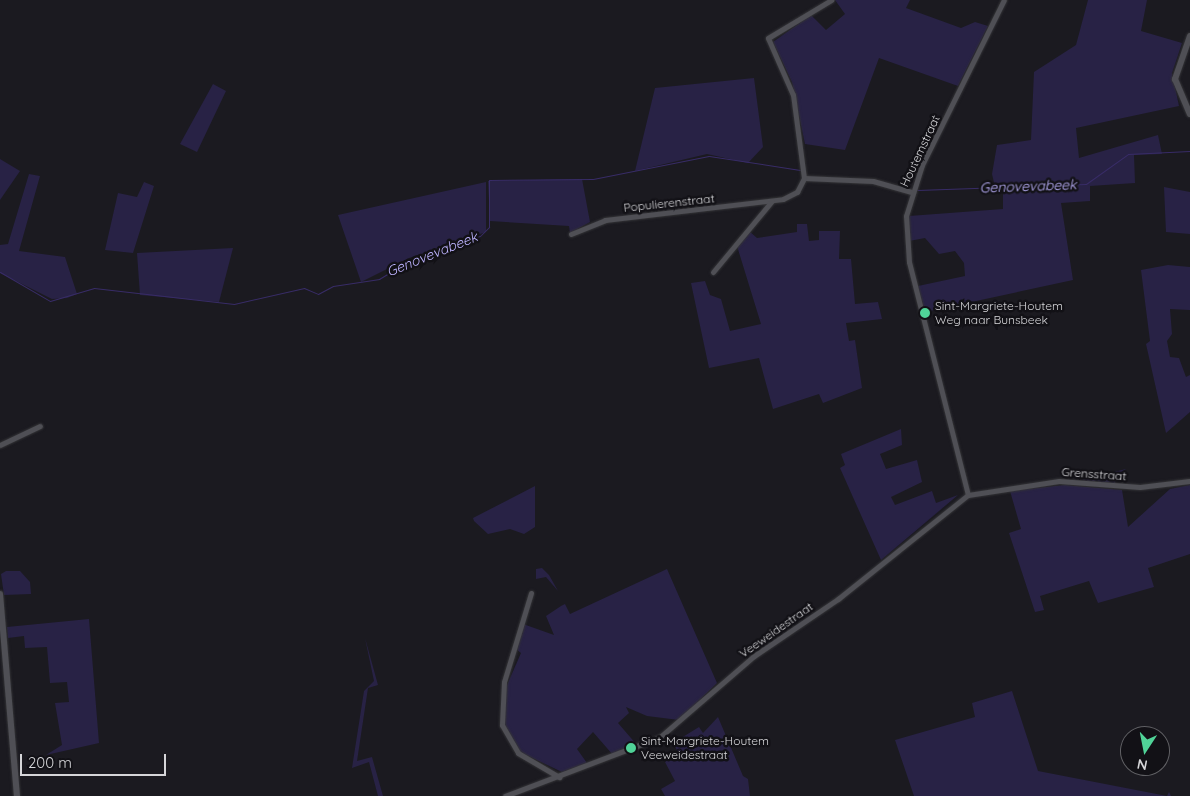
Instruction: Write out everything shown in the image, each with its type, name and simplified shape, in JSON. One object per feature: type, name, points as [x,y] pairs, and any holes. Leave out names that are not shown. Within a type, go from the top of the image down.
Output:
[{"type":"street","points":[[831,0],[768,38],[793,95],[804,178],[873,181],[911,192]]},
{"type":"street","name":"Houtemstraat","points":[[968,495],[909,262],[906,224],[911,192],[1004,0]]},
{"type":"street","points":[[1190,36],[1175,79],[1190,114]]},
{"type":"street","name":"Populierenstraat","points":[[572,234],[605,220],[789,197],[804,178]]},
{"type":"street","name":"Populierenstraat","points":[[713,272],[772,200]]},
{"type":"street","points":[[0,444],[40,426]]},
{"type":"street","name":"Grensstraat","points":[[968,495],[1059,481],[1140,487],[1190,481]]},
{"type":"street","name":"Veeweidestraat","points":[[505,796],[639,748],[673,728],[754,656],[838,599],[968,495]]},
{"type":"street","points":[[531,593],[504,682],[502,725],[518,753],[559,777]]},
{"type":"street","points":[[0,594],[17,796]]},
{"type":"shaded area","points":[[835,0],[910,0],[906,8],[961,28],[975,22],[988,26],[958,86],[879,58],[845,150],[805,144],[792,82],[773,42],[811,15],[826,30],[845,14]]},
{"type":"shaded area","points":[[1088,0],[1147,0],[1141,31],[1182,43],[1172,73],[1179,106],[1076,128],[1079,158],[1158,135],[1162,154],[1134,155],[1135,183],[1090,186],[1090,201],[1061,203],[1073,280],[925,312],[918,286],[965,276],[964,263],[955,251],[939,254],[925,238],[909,241],[909,216],[1003,209],[1003,187],[995,187],[992,174],[997,145],[1031,140],[1034,72],[1076,45]]},
{"type":"shaded area","points":[[754,78],[763,147],[748,163],[707,154],[635,171],[655,88]]},
{"type":"shaded area","points":[[213,84],[226,91],[197,152],[180,144]]},
{"type":"shaded area","points":[[0,159],[20,171],[0,200]]},
{"type":"shaded area","points":[[29,174],[40,176],[19,251],[65,257],[77,294],[67,298],[52,299],[0,273],[0,245],[8,244]]},
{"type":"shaded area","points":[[582,179],[590,222],[570,233],[569,226],[490,221],[488,181]]},
{"type":"shaded area","points":[[144,182],[154,186],[133,253],[105,250],[118,193],[137,197]]},
{"type":"shaded area","points":[[486,182],[486,232],[409,258],[361,282],[338,215]]},
{"type":"shaded area","points":[[1164,187],[1190,192],[1190,234],[1166,232]]},
{"type":"shaded area","points":[[797,224],[807,224],[809,241],[819,240],[819,231],[840,231],[839,259],[851,259],[855,304],[878,302],[882,319],[846,323],[849,341],[855,340],[862,388],[823,403],[819,394],[773,409],[759,358],[709,368],[691,283],[705,281],[710,295],[721,299],[730,331],[761,324],[737,246],[749,231],[757,238],[797,232]]},
{"type":"shaded area","points":[[233,248],[219,302],[140,295],[137,253]]},
{"type":"shaded area","points":[[1168,265],[1190,267],[1190,310],[1170,309],[1172,334],[1167,341],[1170,357],[1179,358],[1186,377],[1190,375],[1190,412],[1166,433],[1146,344],[1150,341],[1141,270]]},
{"type":"shaded area","points":[[901,429],[902,445],[880,454],[886,469],[917,460],[922,482],[891,497],[895,505],[932,491],[936,503],[958,495],[881,560],[840,468],[845,465],[841,454]]},
{"type":"shaded area","points":[[1126,469],[1116,476],[1115,483],[1082,480]]},
{"type":"shaded area","points":[[1065,485],[1122,490],[1128,527],[1170,489],[1190,485],[1190,554],[1148,568],[1154,587],[1098,603],[1089,581],[1040,596],[1044,610],[1035,612],[1009,533],[1021,529],[1010,491]]},
{"type":"shaded area","points":[[535,486],[535,527],[524,534],[510,529],[488,534],[474,521],[473,518]]},
{"type":"shaded area","points":[[542,568],[549,575],[558,591],[546,577],[536,579],[536,569]]},
{"type":"shaded area","points":[[667,569],[717,683],[679,720],[647,716],[626,707],[629,713],[618,723],[637,745],[613,755],[593,732],[577,749],[587,763],[562,772],[520,752],[504,725],[504,692],[521,653],[515,648],[523,624],[554,635],[546,616],[561,606],[565,604],[570,614]]},
{"type":"shaded area","points":[[6,571],[20,571],[30,582],[31,594],[4,595],[1,574]]},
{"type":"shaded area","points":[[89,619],[99,743],[46,755],[62,745],[55,703],[69,702],[67,682],[50,683],[47,647],[25,648],[24,636],[8,638],[7,627]]},
{"type":"shaded area","points":[[365,638],[378,685],[368,688],[357,761],[372,757],[383,796],[378,796],[369,762],[352,768],[364,691],[374,681]]},
{"type":"shaded area","points":[[1012,691],[1038,771],[1167,796],[914,796],[895,740],[975,717],[972,703]]},
{"type":"shaded area","points":[[718,717],[743,776],[748,779],[750,796],[665,796],[661,789],[675,781],[665,762],[678,752],[673,743],[699,727],[703,733]]},
{"type":"waterway","name":"Genovevabeek","points":[[917,190],[1086,184],[1128,154],[1190,151]]},
{"type":"waterway","name":"Genovevabeek","points":[[0,272],[50,301],[94,288],[234,304],[304,288],[318,294],[333,286],[379,279],[409,261],[480,236],[489,227],[489,180],[593,179],[709,156],[800,170]]},
{"type":"place","name":"Sint-Margriete-Houtem Weg naar Bunsbeek","points":[[925,313]]},
{"type":"place","name":"Sint-Margriete-Houtem Veeweidestraat","points":[[631,748]]}]
